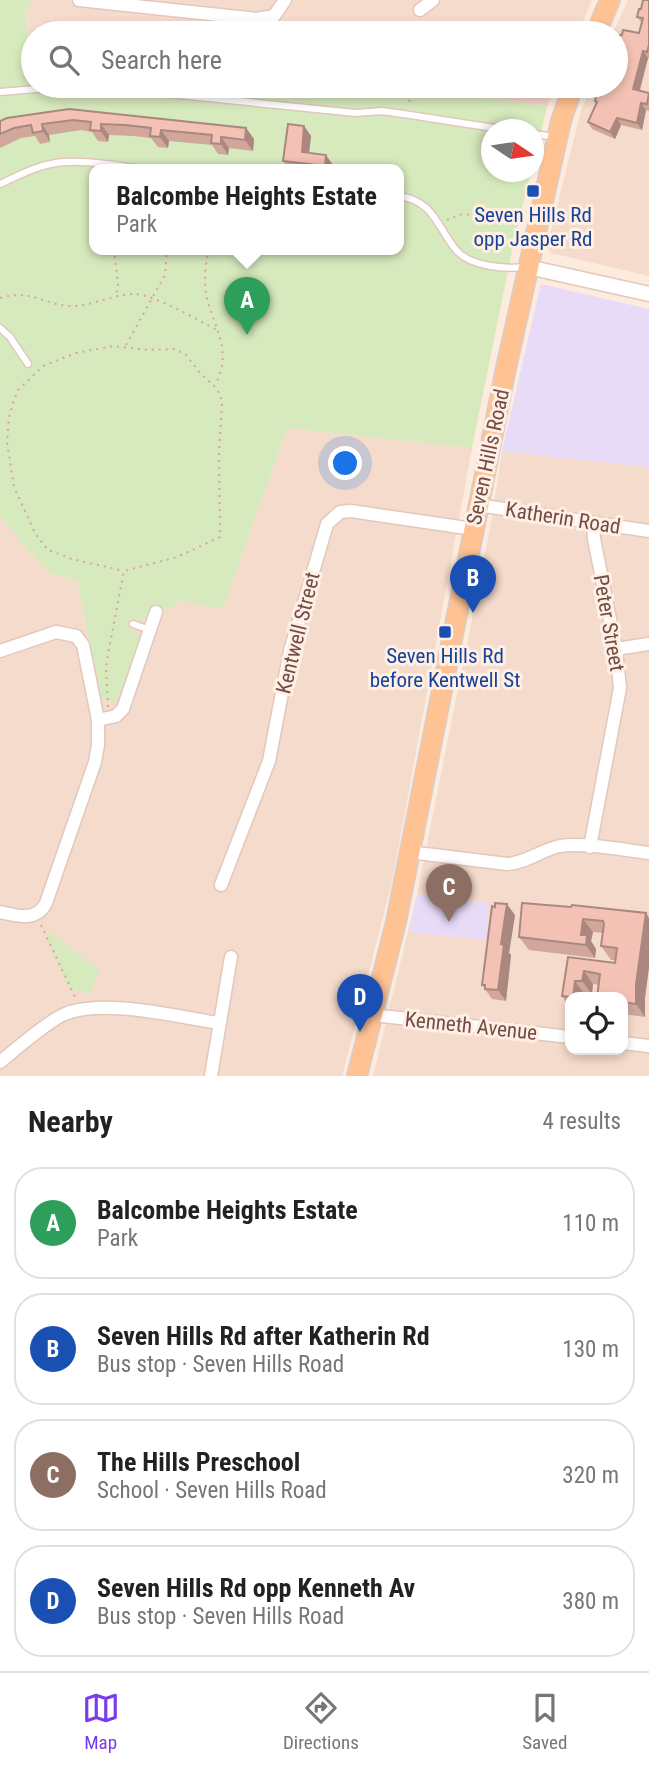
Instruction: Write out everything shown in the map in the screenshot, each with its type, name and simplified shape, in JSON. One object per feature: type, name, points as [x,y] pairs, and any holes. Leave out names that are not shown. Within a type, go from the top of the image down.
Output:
[{"type":"main road","points":[[601,21],[610,0]]},
{"type":"main road","name":"Seven Hills Road","points":[[356,1076],[396,922],[473,529],[528,267],[557,137],[569,98]]},
{"type":"street","points":[[79,0],[257,19],[274,16],[285,0]]},
{"type":"street","points":[[421,10],[433,0]]},
{"type":"street","points":[[528,267],[649,294]]},
{"type":"street","name":"Katherin Road","points":[[478,505],[649,531]]},
{"type":"street","name":"Kentwell Street","points":[[221,885],[269,761],[290,651],[327,524],[340,512],[351,511],[473,529]]},
{"type":"street","name":"Peter Street","points":[[590,847],[620,694],[616,649],[593,523]]},
{"type":"street","points":[[103,719],[116,716],[126,703],[156,612]]},
{"type":"street","points":[[0,651],[56,632],[76,636],[83,645],[103,719],[95,762],[46,903],[37,914],[20,917],[0,912]]},
{"type":"street","points":[[616,649],[649,644]]},
{"type":"street","points":[[409,852],[507,864],[517,863],[561,846],[649,853]]},
{"type":"street","points":[[211,1076],[231,957]]},
{"type":"street","points":[[0,1062],[63,1014],[81,1010],[124,1009],[219,1023]]},
{"type":"street","name":"Kenneth Avenue","points":[[373,1015],[565,1036]]},
{"type":"street","points":[[628,1044],[649,1046]]},
{"type":"lane","points":[[0,92],[21,90]]},
{"type":"lane","points":[[208,98],[356,113],[383,111],[481,126]]},
{"type":"lane","points":[[544,135],[557,137]]},
{"type":"lane","points":[[0,184],[48,164],[116,164]]},
{"type":"lane","points":[[404,198],[419,202],[429,209],[455,248],[464,256],[507,269],[528,267]]},
{"type":"lane","points":[[0,328],[10,337],[29,364]]},
{"type":"lane","points":[[133,624],[150,630]]},
{"type":"path","points":[[409,98],[410,115]]},
{"type":"path","points":[[439,223],[462,214],[480,216],[501,209],[526,212]]},
{"type":"path","points":[[115,255],[118,284],[116,298]]},
{"type":"path","points":[[126,346],[165,275],[167,255]]},
{"type":"path","points":[[208,255],[206,294],[223,343],[221,370],[214,386]]},
{"type":"path","points":[[0,298],[34,296],[70,306],[134,294],[152,299],[219,331]]},
{"type":"path","points":[[126,346],[148,350],[175,349],[181,351],[214,386],[220,394],[222,404],[219,453],[220,537],[177,557],[124,571],[57,555],[42,545],[14,487],[7,442],[9,417],[18,390],[37,371],[43,366],[89,350],[126,346]]},
{"type":"path","points":[[103,719],[107,661],[124,571]]},
{"type":"path","points":[[37,914],[81,1010]]},
{"type":"shaded area","points":[[34,0],[592,0],[583,21],[26,21],[26,9]]},
{"type":"shaded area","points":[[628,0],[649,0],[649,276],[551,253],[547,246],[586,98],[628,98],[628,21],[618,21]]},
{"type":"shaded area","points":[[482,98],[551,98],[547,107]]},
{"type":"shaded area","points":[[541,284],[649,309],[649,467],[502,451]]},
{"type":"shaded area","points":[[287,428],[472,448],[392,882],[342,1076],[0,1076],[0,517],[50,574],[77,580],[101,699],[133,618],[153,605],[180,601],[223,608]]},
{"type":"shaded area","points":[[502,451],[649,467],[649,1076],[373,1076],[408,932],[485,940],[489,903],[417,895],[491,523]]},
{"type":"shaded area","points":[[417,895],[489,903],[486,940],[408,932]]},
{"type":"green space","points":[[0,0],[34,0],[26,9],[26,21],[21,21],[21,98],[482,98],[547,107],[544,119],[481,119],[481,182],[529,182],[472,448],[287,428],[223,609],[180,601],[168,610],[153,606],[149,617],[141,621],[133,618],[129,629],[137,632],[141,640],[121,699],[114,703],[101,699],[77,580],[50,574],[0,517]]},
{"type":"green space","points":[[52,933],[99,970],[91,994],[69,989],[44,934]]},
{"type":"building","points":[[643,0],[649,0],[649,45],[647,52],[643,51],[633,89],[649,93],[647,104],[641,103],[637,123],[617,118],[610,132],[588,122],[597,102],[596,98],[628,98],[628,31],[639,33],[643,18],[637,17]]},
{"type":"building","points":[[69,109],[246,128],[245,140],[221,137],[221,144],[211,143],[212,135],[161,130],[160,137],[150,136],[151,128],[125,125],[101,124],[101,131],[90,130],[91,122],[73,120],[42,124],[43,131],[33,133],[31,125],[0,134],[0,121],[7,118]]},
{"type":"building","points":[[288,124],[304,126],[302,152],[326,155],[325,164],[283,161]]},
{"type":"building","points":[[495,903],[507,904],[498,990],[485,989],[485,985],[482,985],[492,906],[495,907]]},
{"type":"building","points":[[522,903],[646,913],[636,984],[636,1004],[628,1003],[628,992],[598,992],[600,974],[584,971],[582,981],[575,981],[574,992],[565,992],[565,996],[562,996],[568,957],[615,963],[617,948],[601,946],[603,921],[583,919],[581,935],[587,935],[586,945],[519,937]]},
{"type":"place","name":"Seven Hills Rd opp Jasper Rd","points":[[533,191]]},
{"type":"place","name":"Balcombe Heights Estate","points":[[247,335]]},
{"type":"place","name":"Seven Hills Rd after Katherin Rd","points":[[473,613]]},
{"type":"place","name":"Seven Hills Rd before Kentwell St","points":[[445,632]]},
{"type":"place","name":"The Hills Preschool","points":[[449,922]]},
{"type":"place","name":"Seven Hills Rd opp Kenneth Av","points":[[360,1032]]}]
